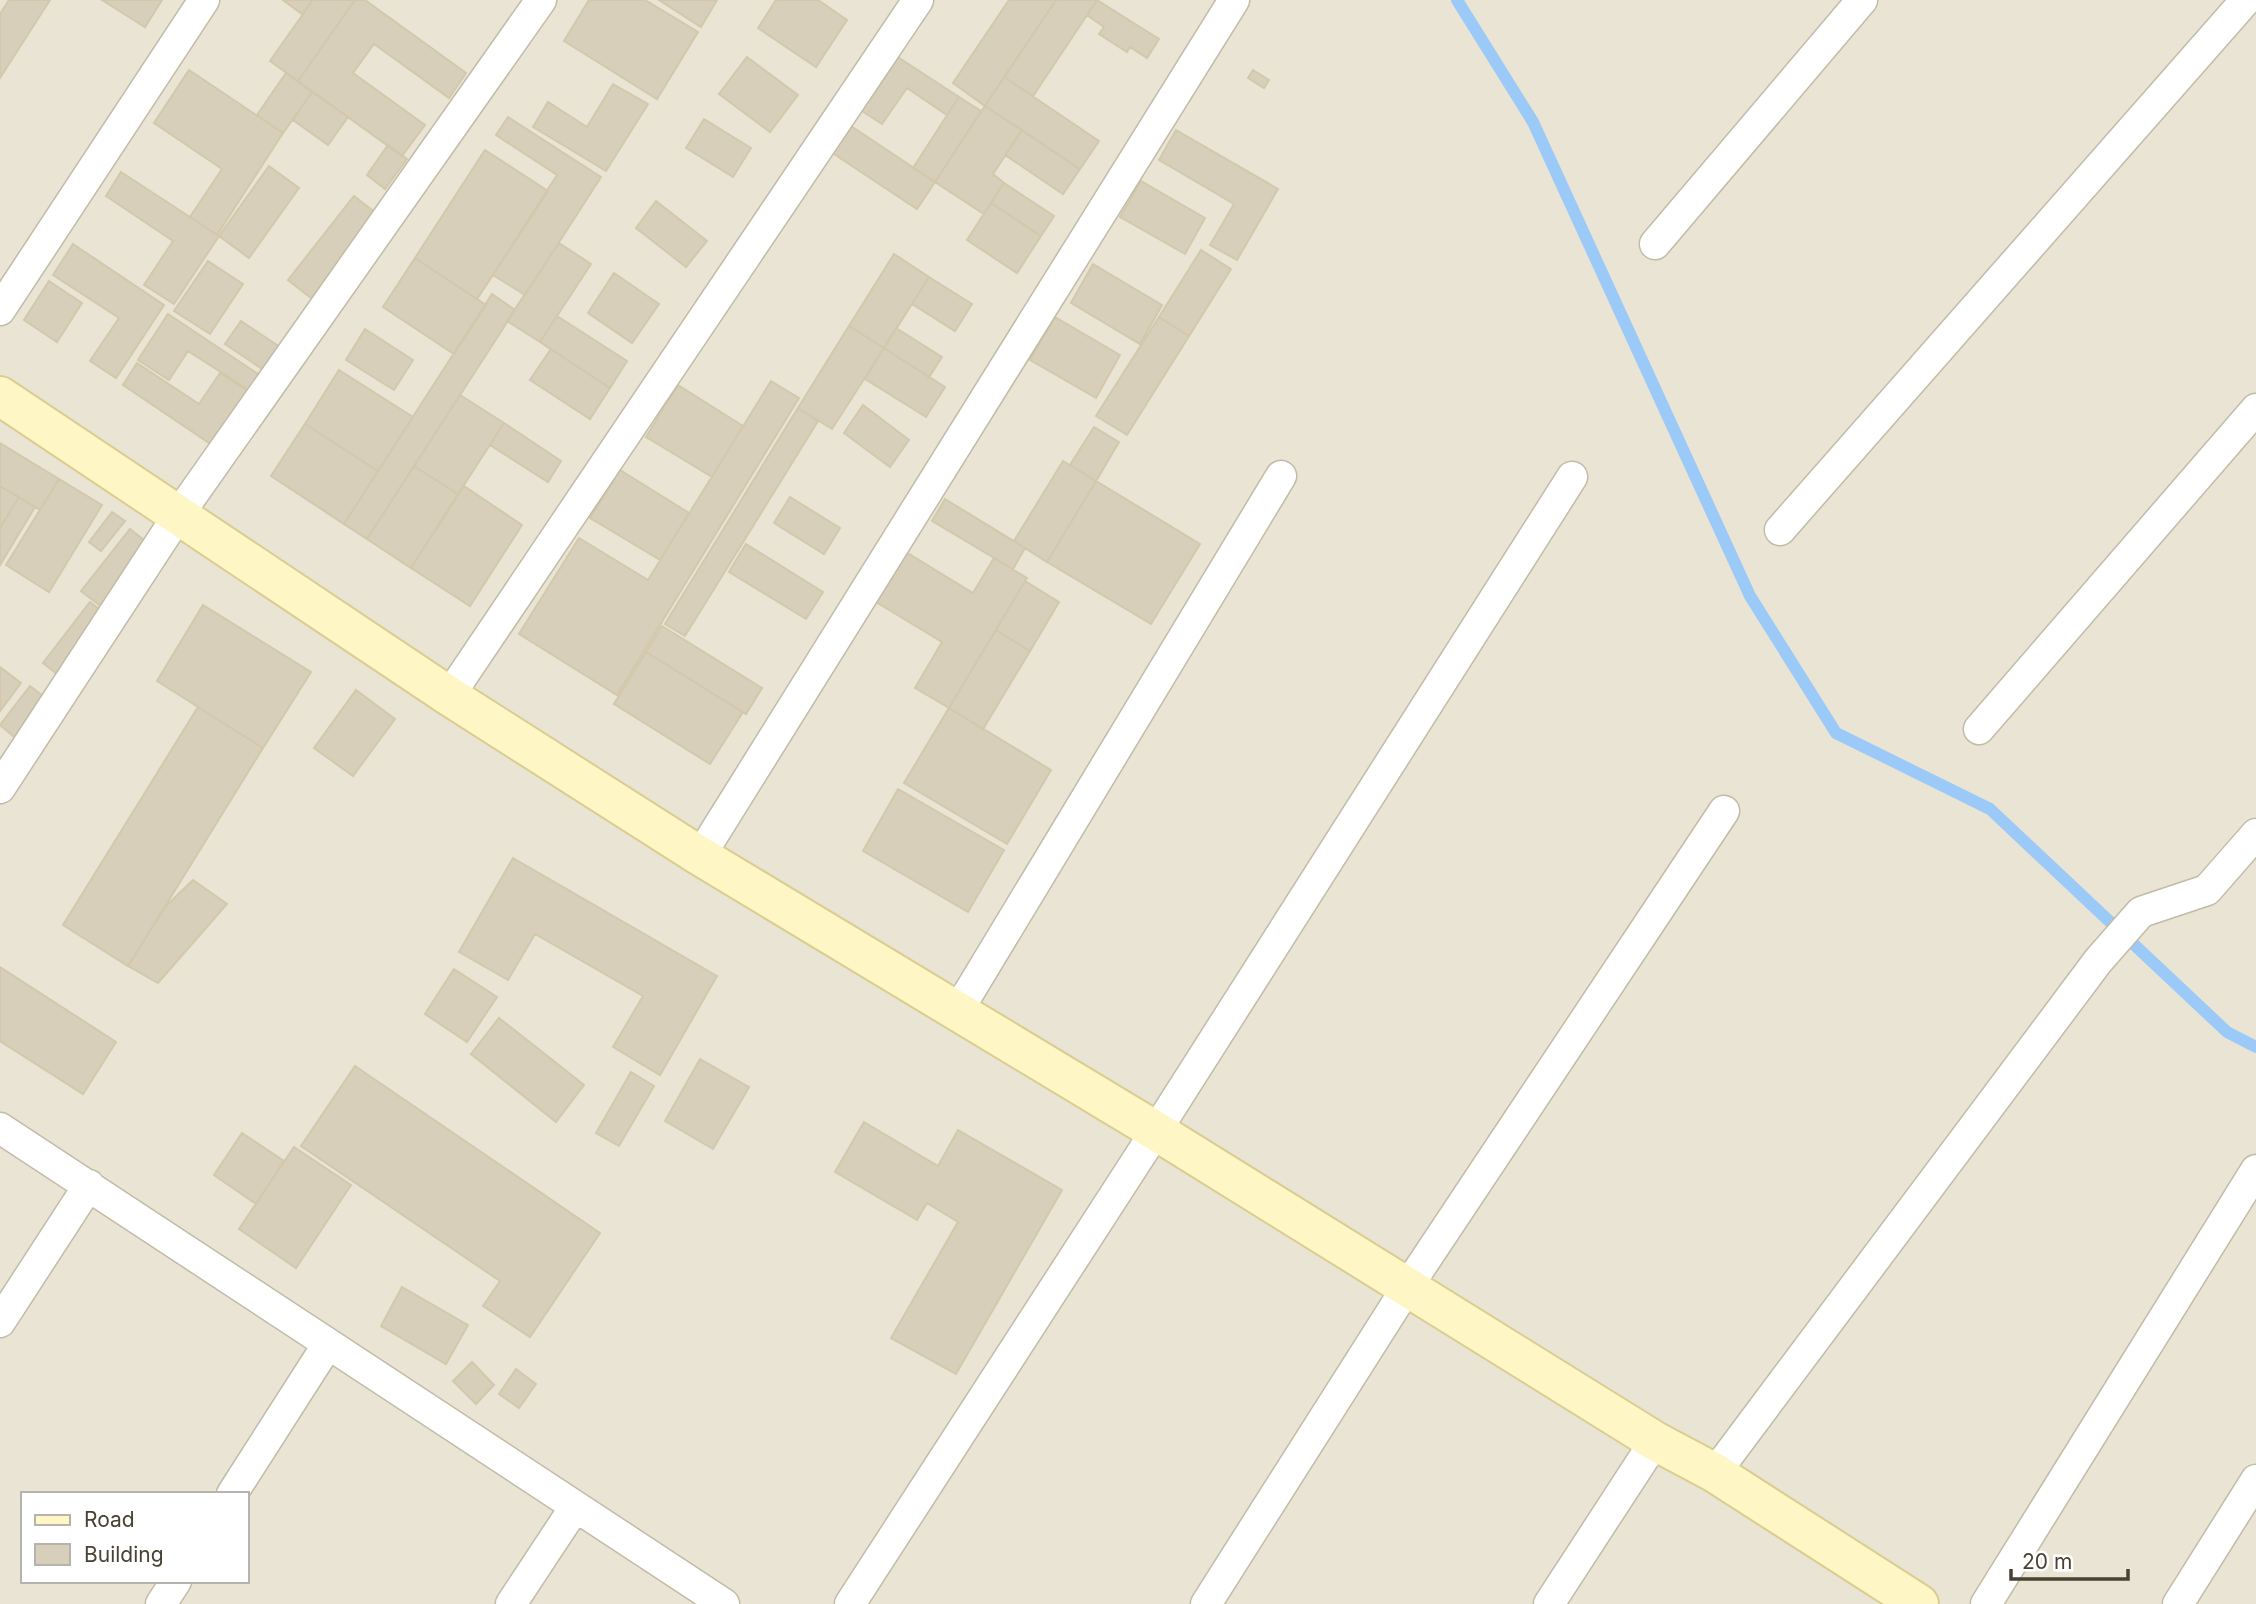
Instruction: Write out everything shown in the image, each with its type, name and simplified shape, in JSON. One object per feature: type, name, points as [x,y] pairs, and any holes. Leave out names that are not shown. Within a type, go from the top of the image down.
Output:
[{"type":"street","points":[[0,310],[204,0]]},
{"type":"street","points":[[0,788],[178,514],[541,0]]},
{"type":"street","points":[[449,696],[918,0]]},
{"type":"street","points":[[700,856],[1234,0]]},
{"type":"street","points":[[1655,244],[1862,0]]},
{"type":"street","points":[[1780,530],[2246,0]]},
{"type":"street","points":[[0,396],[449,696],[700,856],[1156,1131],[1406,1289],[1655,1441],[1715,1474],[1902,1600]]},
{"type":"street","points":[[1979,729],[2256,409]]},
{"type":"street","points":[[957,1012],[1281,476]]},
{"type":"street","points":[[850,1604],[1156,1131],[1572,477]]},
{"type":"street","points":[[1206,1604],[1406,1289],[1724,811]]},
{"type":"street","points":[[1715,1474],[2098,961],[2141,912],[2207,890],[2256,835]]},
{"type":"street","points":[[0,1128],[724,1604]]},
{"type":"street","points":[[1986,1604],[2256,1170]]},
{"type":"street","points":[[0,1322],[89,1185]]},
{"type":"street","points":[[233,1492],[328,1344]]},
{"type":"street","points":[[1549,1604],[1655,1441]]},
{"type":"street","points":[[2178,1604],[2256,1480]]},
{"type":"street","points":[[510,1604],[575,1507]]},
{"type":"street","points":[[161,1604],[175,1583]]},
{"type":"shaded area","points":[[0,0],[2256,0],[2256,1604],[0,1604]]},
{"type":"building","points":[[9,0],[50,0],[0,78],[0,14]]},
{"type":"building","points":[[102,0],[162,0],[145,27]]},
{"type":"building","points":[[283,0],[313,0],[302,14]]},
{"type":"building","points":[[313,0],[355,0],[298,81],[270,61]]},
{"type":"building","points":[[355,0],[365,0],[466,73],[449,98],[374,44],[353,73],[425,125],[402,156],[298,81]]},
{"type":"building","points":[[589,0],[645,0],[698,32],[657,99],[564,41]]},
{"type":"building","points":[[659,0],[717,0],[701,27]]},
{"type":"building","points":[[776,0],[818,0],[847,20],[816,67],[758,28]]},
{"type":"building","points":[[1009,0],[1056,0],[985,106],[953,83]]},
{"type":"building","points":[[1056,0],[1097,0],[1033,96],[1004,77]]},
{"type":"building","points":[[1097,0],[1159,39],[1147,58],[1130,47],[1127,52],[1099,34],[1104,27],[1087,15]]},
{"type":"building","points":[[887,50],[959,97],[947,115],[907,88],[882,124],[851,104]]},
{"type":"building","points":[[747,57],[798,95],[770,132],[719,94]]},
{"type":"building","points":[[189,70],[283,133],[217,235],[190,217],[222,169],[154,123]]},
{"type":"building","points":[[1253,70],[1269,80],[1264,88],[1248,78]]},
{"type":"building","points":[[286,73],[312,92],[283,133],[257,115]]},
{"type":"building","points":[[1004,77],[1099,141],[1080,169],[985,106]]},
{"type":"building","points":[[613,84],[648,104],[606,171],[533,127],[548,102],[587,127]]},
{"type":"building","points":[[312,92],[348,117],[328,145],[293,120]]},
{"type":"building","points":[[959,97],[981,111],[935,182],[913,168]]},
{"type":"building","points":[[985,106],[1022,130],[993,174],[1004,183],[984,214],[935,182]]},
{"type":"building","points":[[508,117],[601,177],[525,295],[493,275],[557,175],[496,135]]},
{"type":"building","points":[[704,119],[751,148],[733,177],[686,148]]},
{"type":"building","points":[[845,122],[935,182],[917,209],[828,150]]},
{"type":"building","points":[[1022,130],[1080,169],[1063,194],[1005,155]]},
{"type":"building","points":[[1176,130],[1278,189],[1237,260],[1210,245],[1234,204],[1159,160]]},
{"type":"building","points":[[388,145],[407,159],[385,189],[367,175]]},
{"type":"building","points":[[485,150],[548,191],[477,299],[415,258]]},
{"type":"building","points":[[269,166],[299,188],[249,258],[219,236]]},
{"type":"building","points":[[121,172],[219,236],[174,304],[144,285],[173,241],[106,196]]},
{"type":"building","points":[[1141,181],[1205,218],[1185,254],[1120,217]]},
{"type":"building","points":[[1004,183],[1054,216],[1041,236],[991,203]]},
{"type":"building","points":[[354,196],[382,218],[315,301],[288,280]]},
{"type":"building","points":[[656,201],[707,241],[686,267],[636,228]]},
{"type":"building","points":[[991,203],[1041,236],[1017,273],[967,240]]},
{"type":"building","points":[[559,243],[591,264],[540,342],[507,321]]},
{"type":"building","points":[[73,244],[164,305],[116,378],[90,361],[119,318],[53,275]]},
{"type":"building","points":[[1201,250],[1231,269],[1189,336],[1159,317]]},
{"type":"building","points":[[894,254],[929,277],[884,348],[849,326]]},
{"type":"building","points":[[415,258],[486,305],[454,354],[383,307]]},
{"type":"building","points":[[208,261],[243,284],[210,334],[174,311]]},
{"type":"building","points":[[1093,264],[1162,305],[1140,344],[1071,303]]},
{"type":"building","points":[[614,273],[659,304],[632,343],[588,313]]},
{"type":"building","points":[[929,277],[972,304],[955,331],[912,304]]},
{"type":"building","points":[[49,281],[82,303],[57,342],[24,320]]},
{"type":"building","points":[[492,294],[515,310],[367,539],[344,524]]},
{"type":"building","points":[[168,314],[261,376],[250,391],[188,351],[169,380],[138,360]]},
{"type":"building","points":[[557,316],[627,361],[610,388],[540,342]]},
{"type":"building","points":[[1055,317],[1120,355],[1096,398],[1030,360]]},
{"type":"building","points":[[1159,317],[1189,336],[1127,435],[1096,416]]},
{"type":"building","points":[[241,321],[283,349],[268,373],[225,344]]},
{"type":"building","points":[[849,326],[884,348],[832,429],[798,408]]},
{"type":"building","points":[[896,328],[942,357],[929,377],[884,348]]},
{"type":"building","points":[[365,329],[413,360],[394,390],[346,360]]},
{"type":"building","points":[[884,348],[945,387],[926,417],[865,379]]},
{"type":"building","points":[[551,349],[610,388],[590,419],[530,380]]},
{"type":"building","points":[[137,363],[199,404],[220,373],[254,395],[218,449],[123,385]]},
{"type":"building","points":[[339,370],[413,417],[378,471],[305,424]]},
{"type":"building","points":[[771,381],[799,398],[617,695],[519,634],[579,538],[648,580]]},
{"type":"building","points":[[678,385],[743,426],[712,477],[646,437]]},
{"type":"building","points":[[460,395],[504,423],[458,494],[414,466]]},
{"type":"building","points":[[863,405],[909,440],[890,467],[844,433]]},
{"type":"building","points":[[798,408],[818,421],[685,636],[665,624]]},
{"type":"building","points":[[504,423],[561,461],[548,482],[490,445]]},
{"type":"building","points":[[305,424],[378,471],[344,524],[271,476]]},
{"type":"building","points":[[1094,427],[1119,442],[1096,481],[1070,465]]},
{"type":"building","points":[[0,443],[59,479],[40,510],[0,486]]},
{"type":"building","points":[[1063,461],[1096,481],[1047,562],[1014,541]]},
{"type":"building","points":[[414,466],[458,494],[411,568],[367,539]]},
{"type":"building","points":[[620,470],[689,513],[660,560],[590,518]]},
{"type":"building","points":[[59,479],[102,505],[49,592],[6,565]]},
{"type":"building","points":[[1096,481],[1200,544],[1151,624],[1047,562]]},
{"type":"building","points":[[0,486],[19,497],[0,528]]},
{"type":"building","points":[[464,486],[522,525],[470,606],[411,568]]},
{"type":"building","points":[[19,497],[35,507],[0,565],[0,528]]},
{"type":"building","points":[[790,497],[840,528],[824,554],[774,523]]},
{"type":"building","points":[[945,499],[1025,548],[1013,569],[932,521]]},
{"type":"building","points":[[112,512],[125,521],[101,551],[89,542]]},
{"type":"building","points":[[130,529],[163,555],[115,617],[81,591]]},
{"type":"building","points":[[746,544],[823,592],[806,619],[729,572]]},
{"type":"building","points":[[906,552],[973,593],[994,558],[1027,578],[949,708],[915,688],[942,642],[876,602]]},
{"type":"building","points":[[1025,581],[1059,602],[1030,651],[996,630]]},
{"type":"building","points":[[90,602],[118,624],[70,684],[43,663]]},
{"type":"building","points":[[203,605],[311,672],[263,748],[157,681]]},
{"type":"building","points":[[662,626],[762,688],[746,714],[646,652]]},
{"type":"building","points":[[996,630],[1030,651],[983,729],[949,708]]},
{"type":"building","points":[[646,652],[743,712],[710,764],[614,704]]},
{"type":"building","points":[[0,667],[21,683],[0,711]]},
{"type":"building","points":[[30,686],[57,707],[26,747],[0,725]]},
{"type":"building","points":[[356,690],[395,719],[353,776],[314,748]]},
{"type":"building","points":[[198,707],[263,748],[128,966],[63,925]]},
{"type":"building","points":[[949,708],[1051,770],[1007,844],[904,783]]},
{"type":"building","points":[[898,789],[1004,850],[968,912],[863,851]]},
{"type":"building","points":[[513,858],[717,976],[660,1075],[613,1047],[643,996],[535,934],[508,980],[459,952]]},
{"type":"building","points":[[193,880],[227,904],[158,983],[128,966],[165,907]]},
{"type":"building","points":[[0,967],[116,1042],[83,1094],[0,1041]]},
{"type":"building","points":[[454,969],[497,997],[467,1042],[425,1014]]},
{"type":"building","points":[[499,1018],[584,1085],[556,1122],[471,1054]]},
{"type":"building","points":[[700,1059],[749,1087],[713,1149],[665,1121]]},
{"type":"building","points":[[355,1066],[600,1233],[530,1337],[483,1306],[500,1281],[301,1146]]},
{"type":"building","points":[[631,1072],[654,1086],[619,1146],[596,1133]]},
{"type":"building","points":[[864,1122],[938,1166],[958,1130],[1062,1190],[956,1374],[891,1338],[958,1222],[927,1203],[917,1220],[835,1172]]},
{"type":"building","points":[[242,1133],[284,1161],[256,1204],[214,1175]]},
{"type":"building","points":[[294,1147],[351,1185],[296,1268],[239,1229]]},
{"type":"building","points":[[402,1287],[468,1325],[446,1364],[381,1326]]},
{"type":"building","points":[[472,1362],[494,1385],[476,1404],[453,1381]]},
{"type":"building","points":[[516,1369],[536,1384],[519,1408],[499,1394]]},
{"type":"waterway","points":[[1457,0],[1533,122],[1750,596],[1836,733],[1990,809],[2227,1032],[2256,1047]]}]
